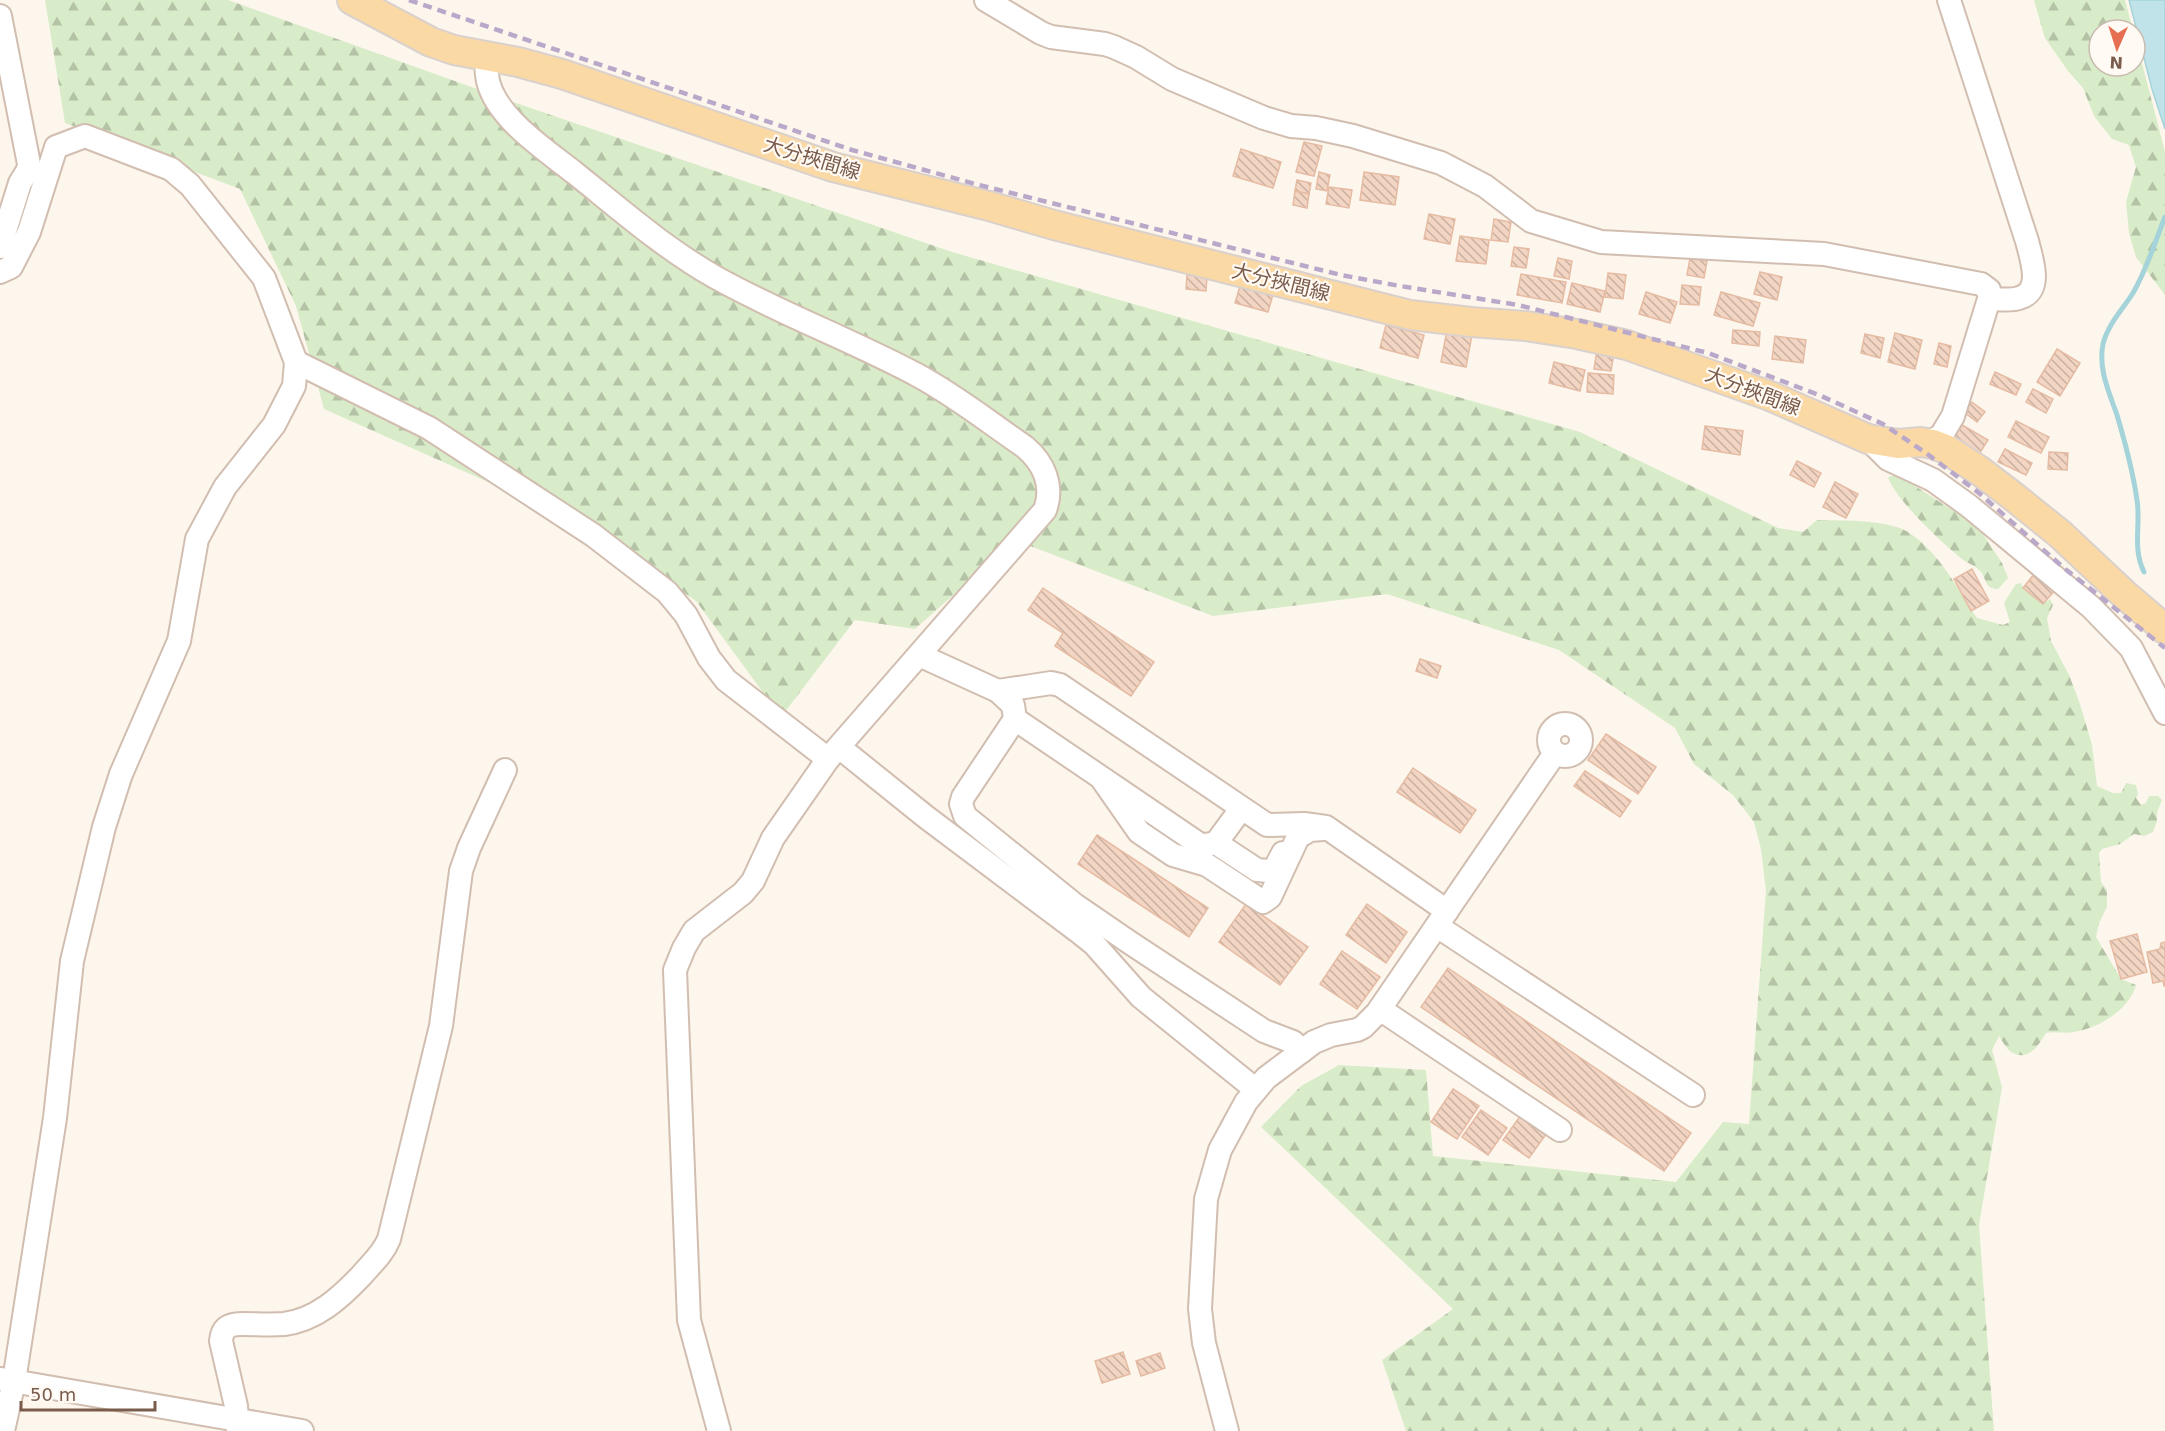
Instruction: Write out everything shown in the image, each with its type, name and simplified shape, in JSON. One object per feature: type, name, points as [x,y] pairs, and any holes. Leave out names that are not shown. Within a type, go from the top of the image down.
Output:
[{"type":"main road","name":"大分挾間線","points":[[352,0],[431,42],[453,50],[518,62],[562,75],[813,161],[1410,315],[1526,326],[1627,345],[1770,396],[1869,439],[1898,444],[1927,443],[1946,449],[2014,496],[2060,534],[2165,629]]},
{"type":"street","points":[[986,0],[1041,33],[1051,37],[1105,44],[1125,51],[1160,73],[1264,118],[1291,126],[1316,128],[1353,136],[1441,163],[1485,186],[1531,221],[1601,242],[1824,254],[1981,284],[1989,290],[1989,299],[1953,416],[1941,436],[1927,443]]},
{"type":"street","points":[[1949,0],[2027,241],[2034,272],[2032,285],[2024,296],[2012,299],[1989,299]]},
{"type":"street","points":[[0,16],[3,45],[28,157],[28,170],[10,181],[0,247]]},
{"type":"street","points":[[487,56],[487,75],[499,105],[543,147],[649,234],[744,293],[921,377],[1035,456],[1041,464],[1050,493],[1045,510],[833,753],[773,838],[753,881],[743,893],[694,931],[675,970],[689,1320],[719,1431]]},
{"type":"street","points":[[0,272],[11,267],[28,232],[56,147],[85,136],[171,169],[190,185],[264,278],[296,362],[294,386],[274,425],[225,487],[198,539],[179,641],[120,774],[104,827],[72,961],[55,1118],[7,1380],[3,1431]]},
{"type":"street","points":[[296,362],[429,428],[592,535],[672,599],[686,615],[709,658],[726,680],[926,817],[1079,932],[1094,944],[1142,997],[1255,1089]]},
{"type":"street","points":[[1869,439],[1888,459],[1933,480],[1969,506],[2091,607],[2131,648],[2165,713]]},
{"type":"street","points":[[919,655],[998,691],[1013,705],[1015,719],[963,797],[961,804],[965,816],[1075,905],[1264,1032],[1293,1042],[1302,1051]]},
{"type":"street","points":[[998,691],[1051,683],[1060,685],[1267,825],[1280,835],[1284,848],[1280,862],[1269,871],[1257,870],[1216,843]]},
{"type":"street","points":[[1015,719],[1199,844],[1216,843],[1241,809]]},
{"type":"street","points":[[1227,1431],[1207,1356],[1200,1309],[1206,1199],[1220,1150],[1255,1089],[1266,1078],[1320,1039],[1363,1027],[1380,1009],[1555,753]]},
{"type":"street","points":[[238,1425],[236,1406],[221,1341],[221,1334],[225,1329],[234,1324],[283,1324],[318,1312],[344,1294],[381,1253],[389,1239],[441,1026],[461,871],[469,848],[505,770]]},
{"type":"street","points":[[1102,779],[1139,832],[1173,855],[1207,865],[1263,902],[1270,897],[1298,837],[1310,830],[1331,830]]},
{"type":"street","points":[[1267,825],[1318,824],[1331,830],[1442,919],[1693,1095]]},
{"type":"street","points":[[1380,1009],[1560,1130]]},
{"type":"street","points":[[7,1380],[238,1425],[302,1431]]},
{"type":"green space","points":[[45,0],[228,0],[516,103],[952,252],[1580,432],[1778,528],[1803,532],[1817,520],[1864,522],[1899,528],[1919,540],[1938,560],[1977,618],[2003,625],[2010,622],[2004,603],[2016,584],[2021,583],[2023,588],[2043,604],[2050,599],[2053,605],[2047,618],[2051,641],[2069,675],[2080,704],[2092,745],[2097,786],[2113,793],[2121,793],[2126,783],[2136,785],[2138,794],[2136,798],[2141,805],[2146,803],[2149,796],[2158,796],[2162,800],[2153,832],[2144,836],[2134,834],[2120,844],[2102,849],[2099,853],[2101,882],[2107,890],[2107,907],[2099,923],[2096,937],[2121,979],[2136,985],[2127,1002],[2103,1022],[2084,1030],[2071,1033],[2046,1033],[2028,1054],[2017,1055],[2011,1052],[1999,1036],[1992,1050],[2002,1087],[1979,1225],[1994,1431],[1406,1431],[1382,1360],[1453,1309],[1261,1127],[1301,1086],[1339,1065],[1426,1070],[1433,1156],[1676,1182],[1723,1122],[1749,1124],[1766,891],[1761,849],[1754,822],[1733,795],[1694,764],[1675,728],[1559,650],[1387,594],[1213,616],[1015,540],[915,629],[855,620],[781,717],[696,601],[589,527],[324,409],[296,306],[240,189],[65,123]]},
{"type":"green space","points":[[2034,0],[2125,0],[2130,18],[2087,18],[2087,78],[2146,78],[2165,152],[2165,295],[2136,257],[2129,233],[2126,202],[2136,167],[2129,145],[2112,139],[2094,116],[2083,88],[2045,38]]},
{"type":"green space","points":[[1895,475],[1960,515],[1983,534],[2002,563],[2008,578],[1998,589],[1988,586],[1979,570],[1953,552],[1909,508],[1888,477]]},
{"type":"water","points":[[2129,0],[2165,0],[2165,129],[2147,70],[2147,18],[2134,18]]},
{"type":"building","points":[[1304,142],[1322,146],[1314,176],[1296,172]]},
{"type":"building","points":[[1241,149],[1281,162],[1273,188],[1233,176]]},
{"type":"building","points":[[1319,172],[1330,175],[1327,191],[1316,189]]},
{"type":"building","points":[[1364,172],[1399,177],[1395,205],[1360,200]]},
{"type":"building","points":[[1297,180],[1311,183],[1309,194],[1295,191]]},
{"type":"building","points":[[1329,187],[1352,190],[1349,208],[1326,204]]},
{"type":"building","points":[[1295,191],[1309,194],[1307,208],[1293,205]]},
{"type":"building","points":[[1429,214],[1455,219],[1450,244],[1424,239]]},
{"type":"building","points":[[1494,219],[1511,222],[1508,242],[1491,240]]},
{"type":"building","points":[[1460,236],[1489,240],[1486,264],[1456,261]]},
{"type":"building","points":[[1514,247],[1529,249],[1526,268],[1511,266]]},
{"type":"building","points":[[1558,258],[1572,261],[1569,279],[1554,276]]},
{"type":"building","points":[[1690,258],[1707,261],[1704,278],[1687,275]]},
{"type":"building","points":[[1760,272],[1782,277],[1777,300],[1754,294]]},
{"type":"building","points":[[1608,273],[1626,275],[1623,299],[1605,297]]},
{"type":"building","points":[[1521,274],[1566,282],[1562,303],[1517,295]]},
{"type":"building","points":[[1187,275],[1207,277],[1206,291],[1186,289]]},
{"type":"building","points":[[1241,283],[1274,291],[1268,312],[1235,303]]},
{"type":"building","points":[[1572,283],[1605,291],[1600,312],[1567,304]]},
{"type":"building","points":[[1682,285],[1701,287],[1699,305],[1680,304]]},
{"type":"building","points":[[1646,292],[1677,302],[1670,323],[1639,314]]},
{"type":"building","points":[[1721,292],[1760,303],[1753,326],[1714,315]]},
{"type":"building","points":[[1386,325],[1424,335],[1418,358],[1380,348]]},
{"type":"building","points":[[1447,330],[1472,335],[1466,367],[1441,362]]},
{"type":"building","points":[[1733,330],[1760,332],[1759,346],[1732,343]]},
{"type":"building","points":[[1895,333],[1922,340],[1915,369],[1888,362]]},
{"type":"building","points":[[1865,334],[1884,338],[1880,358],[1861,353]]},
{"type":"building","points":[[1775,336],[1806,340],[1803,363],[1772,359]]},
{"type":"building","points":[[1939,343],[1951,346],[1947,367],[1934,364]]},
{"type":"building","points":[[2057,349],[2080,363],[2060,396],[2037,382]]},
{"type":"building","points":[[1597,350],[1614,353],[1611,371],[1594,369]]},
{"type":"building","points":[[1554,362],[1585,370],[1580,391],[1549,383]]},
{"type":"building","points":[[1995,372],[2021,384],[2016,395],[1990,384]]},
{"type":"building","points":[[1588,373],[1614,375],[1613,394],[1587,392]]},
{"type":"building","points":[[2033,389],[2053,399],[2046,413],[2026,402]]},
{"type":"building","points":[[1972,402],[1985,412],[1977,422],[1964,412]]},
{"type":"building","points":[[2016,421],[2049,437],[2041,453],[2008,437]]},
{"type":"building","points":[[1957,422],[1988,440],[1976,459],[1946,441]]},
{"type":"building","points":[[1705,426],[1743,431],[1740,455],[1702,449]]},
{"type":"building","points":[[2005,449],[2032,463],[2026,475],[1998,462]]},
{"type":"building","points":[[2049,452],[2068,453],[2067,470],[2048,469]]},
{"type":"building","points":[[1797,461],[1821,473],[1814,487],[1790,475]]},
{"type":"building","points":[[1835,482],[1858,494],[1846,518],[1823,507]]},
{"type":"building","points":[[1972,569],[1989,601],[1971,611],[1954,579]]},
{"type":"building","points":[[2035,573],[2056,589],[2043,604],[2023,588]]},
{"type":"building","points":[[1043,588],[1154,662],[1131,696],[1055,646],[1063,633],[1028,610]]},
{"type":"building","points":[[1420,659],[1441,666],[1437,678],[1416,671]]},
{"type":"building","points":[[1606,734],[1656,767],[1638,794],[1588,760]]},
{"type":"building","points":[[1413,768],[1476,810],[1460,833],[1397,792]]},
{"type":"building","points":[[1585,771],[1631,801],[1620,817],[1574,786]]},
{"type":"building","points":[[1097,835],[1208,908],[1189,937],[1078,864]]},
{"type":"building","points":[[1246,904],[1308,947],[1280,985],[1219,942]]},
{"type":"building","points":[[1367,904],[1407,932],[1386,963],[1346,935]]},
{"type":"building","points":[[2137,934],[2147,972],[2121,979],[2110,941]]},
{"type":"building","points":[[2165,942],[2164,986],[2163,981],[2153,983],[2147,952],[2160,949],[2161,943]]},
{"type":"building","points":[[1342,951],[1380,977],[1357,1009],[1320,984]]},
{"type":"building","points":[[1448,968],[1691,1133],[1664,1171],[1421,1007]]},
{"type":"building","points":[[1453,1089],[1479,1106],[1457,1139],[1431,1122]]},
{"type":"building","points":[[1481,1110],[1507,1128],[1488,1155],[1462,1137]]},
{"type":"building","points":[[1521,1115],[1547,1133],[1529,1158],[1503,1140]]},
{"type":"building","points":[[1123,1352],[1130,1374],[1102,1383],[1095,1361]]},
{"type":"building","points":[[1160,1353],[1165,1368],[1141,1376],[1136,1361]]},
{"type":"waterway","points":[[2144,572],[2138,554],[2138,509],[2129,457],[2105,380],[2102,353],[2108,330],[2138,284],[2165,217]]},
{"type":"railway","points":[[409,0],[852,150],[979,185],[1341,275],[1518,305],[1708,353],[1819,395],[1883,424],[1979,493],[2064,568],[2165,648]]}]
